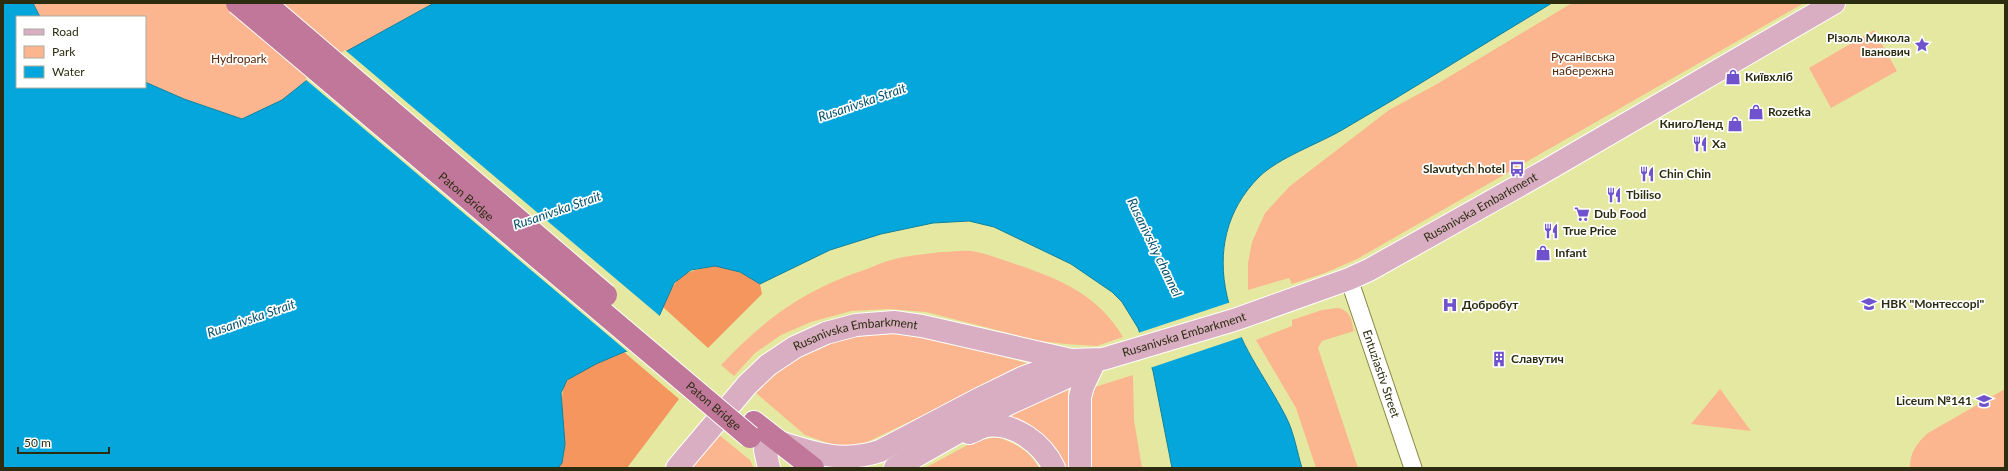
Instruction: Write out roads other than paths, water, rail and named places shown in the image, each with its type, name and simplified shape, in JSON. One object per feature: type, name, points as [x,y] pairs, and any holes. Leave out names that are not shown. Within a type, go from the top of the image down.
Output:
[{"type":"highway","name":"Paton Bridge","points":[[237,3],[763,444]]},
{"type":"highway","name":"Paton Bridge","points":[[265,3],[763,444]]},
{"type":"highway","points":[[763,444],[788,468]]},
{"type":"highway","points":[[763,444],[813,468]]},
{"type":"main road","name":"Rusanivska Embarkment","points":[[895,468],[1008,404],[1102,360],[1277,306],[1349,280],[1498,199],[1834,3]]},
{"type":"main road","name":"Rusanivska Embarkment","points":[[677,468],[747,385],[768,365],[795,347],[826,333],[856,325],[894,322],[922,326],[1071,360],[1102,360]]},
{"type":"main road","name":"Rusanivska Embarkment","points":[[763,444],[820,455],[863,457],[880,451],[1024,377],[1071,360]]},
{"type":"main road","points":[[1080,468],[1080,397],[1082,386],[1102,360]]},
{"type":"main road","points":[[920,454],[986,426],[1008,427],[1031,439],[1050,458],[1054,468]]},
{"type":"street","name":"Entuziastiv Street","points":[[1349,280],[1413,468]]},
{"type":"water","points":[[3,3],[33,3],[40,16],[16,16],[16,88],[146,88],[146,82],[184,99],[242,119],[282,100],[336,57],[434,3],[1552,3],[1395,99],[1342,130],[1267,170],[1259,177],[1239,203],[1227,232],[1224,248],[1224,280],[1227,296],[1238,330],[1252,359],[1278,401],[1289,423],[1302,468],[1172,468],[1153,371],[1138,328],[1122,302],[1112,292],[1071,264],[994,227],[969,221],[933,223],[881,234],[830,250],[760,284],[740,272],[715,266],[691,270],[674,283],[648,341],[639,347],[596,364],[567,380],[561,393],[565,444],[562,463],[558,468],[3,468]]},
{"type":"place","name":"Різоль Микола Іванович","points":[[1922,45]]},
{"type":"place","name":"Київхліб","points":[[1733,77]]},
{"type":"place","name":"Rozetka","points":[[1756,112]]},
{"type":"place","name":"КнигоЛенд","points":[[1735,124]]},
{"type":"place","name":"Ха","points":[[1700,144]]},
{"type":"place","name":"Slavutych hotel","points":[[1517,169]]},
{"type":"place","name":"Chin Chin","points":[[1647,174]]},
{"type":"place","name":"Tbiliso","points":[[1614,195]]},
{"type":"place","name":"Dub Food","points":[[1582,214]]},
{"type":"place","name":"True Price","points":[[1551,231]]},
{"type":"place","name":"Infant","points":[[1543,253]]},
{"type":"place","name":"НВК \"Монтессорі\"","points":[[1869,304]]},
{"type":"place","name":"Добробут","points":[[1450,305]]},
{"type":"place","name":"Славутич","points":[[1499,359]]},
{"type":"place","name":"Liceum №141","points":[[1984,401]]},
{"type":"park label","name":"Hydropark","points":[[239,59]]},
{"type":"park label","name":"Русанівська набережна","points":[[1583,64]]},
{"type":"water label","name":"Rusanivska Strait","points":[[862,102]]},
{"type":"water label","name":"Rusanivska Strait","points":[[557,210]]},
{"type":"water label","name":"Rusanivskiy channel","points":[[1155,247]]},
{"type":"water label","name":"Rusanivska Strait","points":[[251,318]]}]
